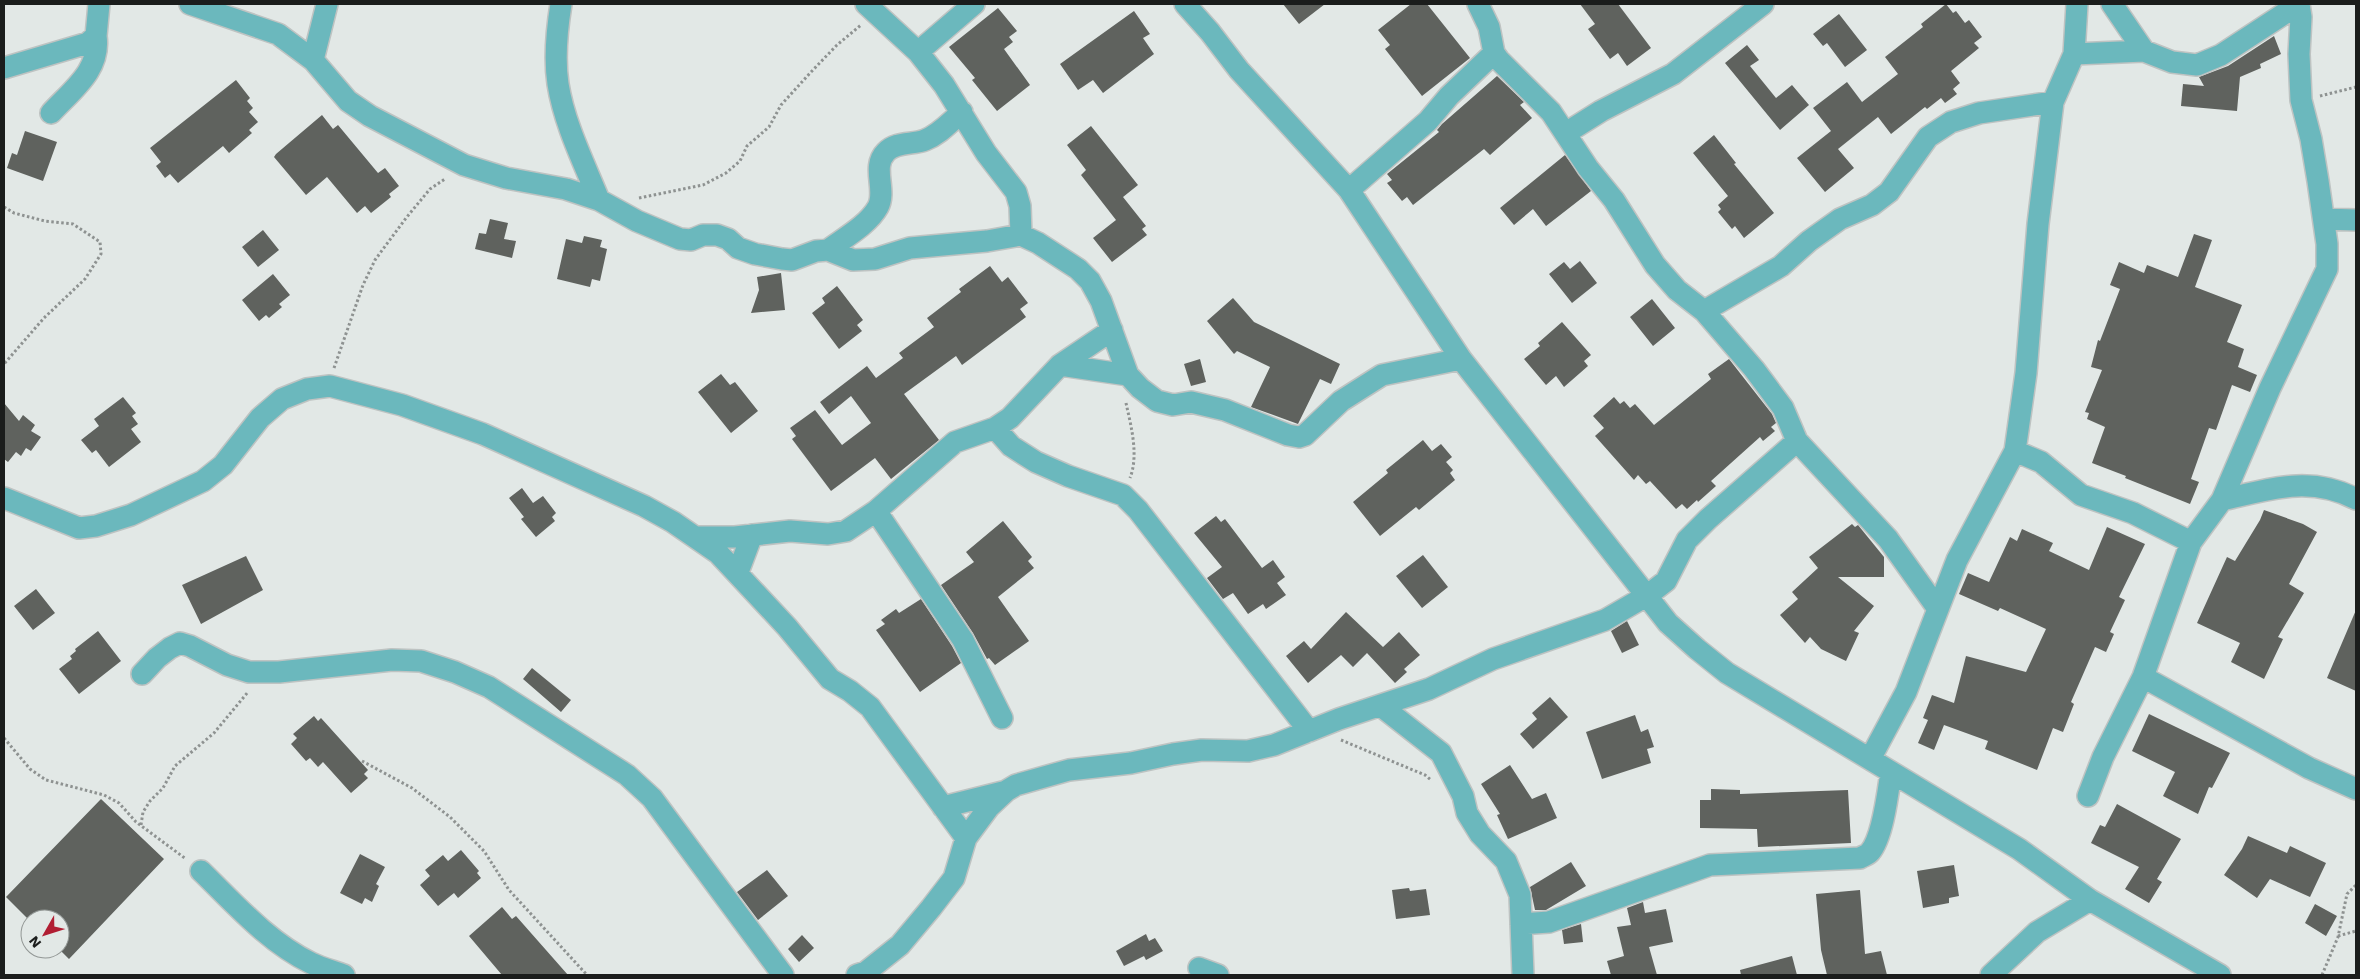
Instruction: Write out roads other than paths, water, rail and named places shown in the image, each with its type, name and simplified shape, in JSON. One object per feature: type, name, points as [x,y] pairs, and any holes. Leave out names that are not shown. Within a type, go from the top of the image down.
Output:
[{"type":"street","points":[[50,113],[87,76],[95,62],[98,50],[96,36],[99,4]]},
{"type":"street","points":[[190,4],[278,34],[313,60],[348,101],[370,116],[464,165],[506,178],[566,189],[605,202],[637,221],[680,239],[690,240],[703,235],[717,235],[728,239],[738,248],[755,254],[792,260],[816,251],[828,250],[853,260],[875,259],[910,248],[987,241],[1021,235],[1038,242],[1078,269],[1090,281],[1102,301],[1128,375],[1140,388],[1157,401],[1173,405],[1191,402],[1225,410],[1288,435],[1299,437],[1304,435],[1342,401],[1382,375],[1461,359]]},
{"type":"street","points":[[313,60],[327,4]]},
{"type":"street","points":[[561,4],[557,43],[558,85],[584,163],[605,202]]},
{"type":"street","points":[[918,52],[974,4]]},
{"type":"street","points":[[1184,4],[1210,32],[1239,70],[1350,190],[1461,359],[1507,420],[1648,595],[1668,623],[1727,673],[2019,848],[2090,900],[2220,975]]},
{"type":"street","points":[[1478,4],[1489,27],[1494,53],[1551,112],[1588,168],[1614,200],[1655,265],[1677,290],[1704,311],[1754,369],[1783,408],[1797,441],[1888,539],[1938,608]]},
{"type":"street","points":[[1566,133],[1601,111],[1673,74],[1763,4]]},
{"type":"street","points":[[1870,759],[1906,692],[1957,560],[2015,451],[2026,373],[2038,224],[2053,102],[2074,54],[2078,4]]},
{"type":"street","points":[[2112,4],[2144,52]]},
{"type":"street","points":[[2074,54],[2144,52],[2172,62],[2197,65],[2221,55],[2299,4],[2301,17],[2299,54],[2301,100],[2311,139],[2324,219],[2327,269],[2274,380],[2222,500],[2190,542],[2143,677],[2103,757],[2088,796]]},
{"type":"street","points":[[871,9],[918,52],[944,85],[986,153],[1016,192],[1020,206],[1021,235]]},
{"type":"street","points":[[4,68],[77,48],[88,43],[96,36]]},
{"type":"street","points":[[1350,190],[1428,121],[1450,96],[1494,53]]},
{"type":"street","points":[[1704,311],[1781,266],[1840,219],[1872,205],[1889,192],[1928,137],[1951,122],[1979,113],[2053,102]]},
{"type":"street","points":[[828,250],[866,221],[878,207],[881,190],[879,165],[885,153],[892,147],[924,141],[938,133],[962,112]]},
{"type":"street","points":[[566,189],[577,176],[584,163]]},
{"type":"street","points":[[2324,219],[2356,220]]},
{"type":"street","points":[[696,537],[735,537],[790,531],[828,534],[846,531],[876,511],[955,442],[995,428],[1010,418],[1060,365],[1112,330]]},
{"type":"street","points":[[1060,365],[1128,375]]},
{"type":"street","points":[[4,498],[78,528],[96,526],[132,515],[203,481],[223,465],[260,418],[282,399],[306,389],[330,386],[402,405],[482,434],[644,506],[696,537],[718,553],[738,572],[830,679],[850,691],[870,707],[966,838]]},
{"type":"street","points":[[995,428],[1011,446],[1036,462],[1068,476],[1123,495],[1138,510],[1309,731]]},
{"type":"street","points":[[856,975],[866,972],[900,945],[954,878],[966,838],[989,807],[1006,791],[1016,785],[1069,770],[1202,750],[1248,751],[1274,745],[1429,689],[1502,656],[1605,620],[1648,595],[1666,582],[1687,540],[1708,518],[1797,441]]},
{"type":"street","points":[[2015,451],[2041,462],[2082,495],[2133,513],[2190,542]]},
{"type":"street","points":[[2222,500],[2285,485],[2313,486],[2338,490],[2356,499]]},
{"type":"street","points":[[876,511],[963,640],[1002,718]]},
{"type":"street","points":[[738,572],[752,535]]},
{"type":"street","points":[[142,674],[157,658],[180,643],[190,646],[227,665],[249,672],[392,660],[421,661],[455,672],[489,687],[627,775],[652,798],[783,975]]},
{"type":"street","points":[[2143,677],[2309,768],[2356,789]]},
{"type":"street","points":[[1381,706],[1441,753],[1463,796],[1467,813],[1480,834],[1506,861],[1520,894],[1523,975]]},
{"type":"street","points":[[1521,924],[1549,922],[1710,865],[1860,858],[1870,852],[1876,840],[1885,810],[1891,772]]},
{"type":"street","points":[[943,807],[1006,791]]},
{"type":"street","points":[[201,871],[256,925],[280,943],[311,963],[344,975]]},
{"type":"street","points":[[1991,975],[2037,932],[2090,900]]}]
